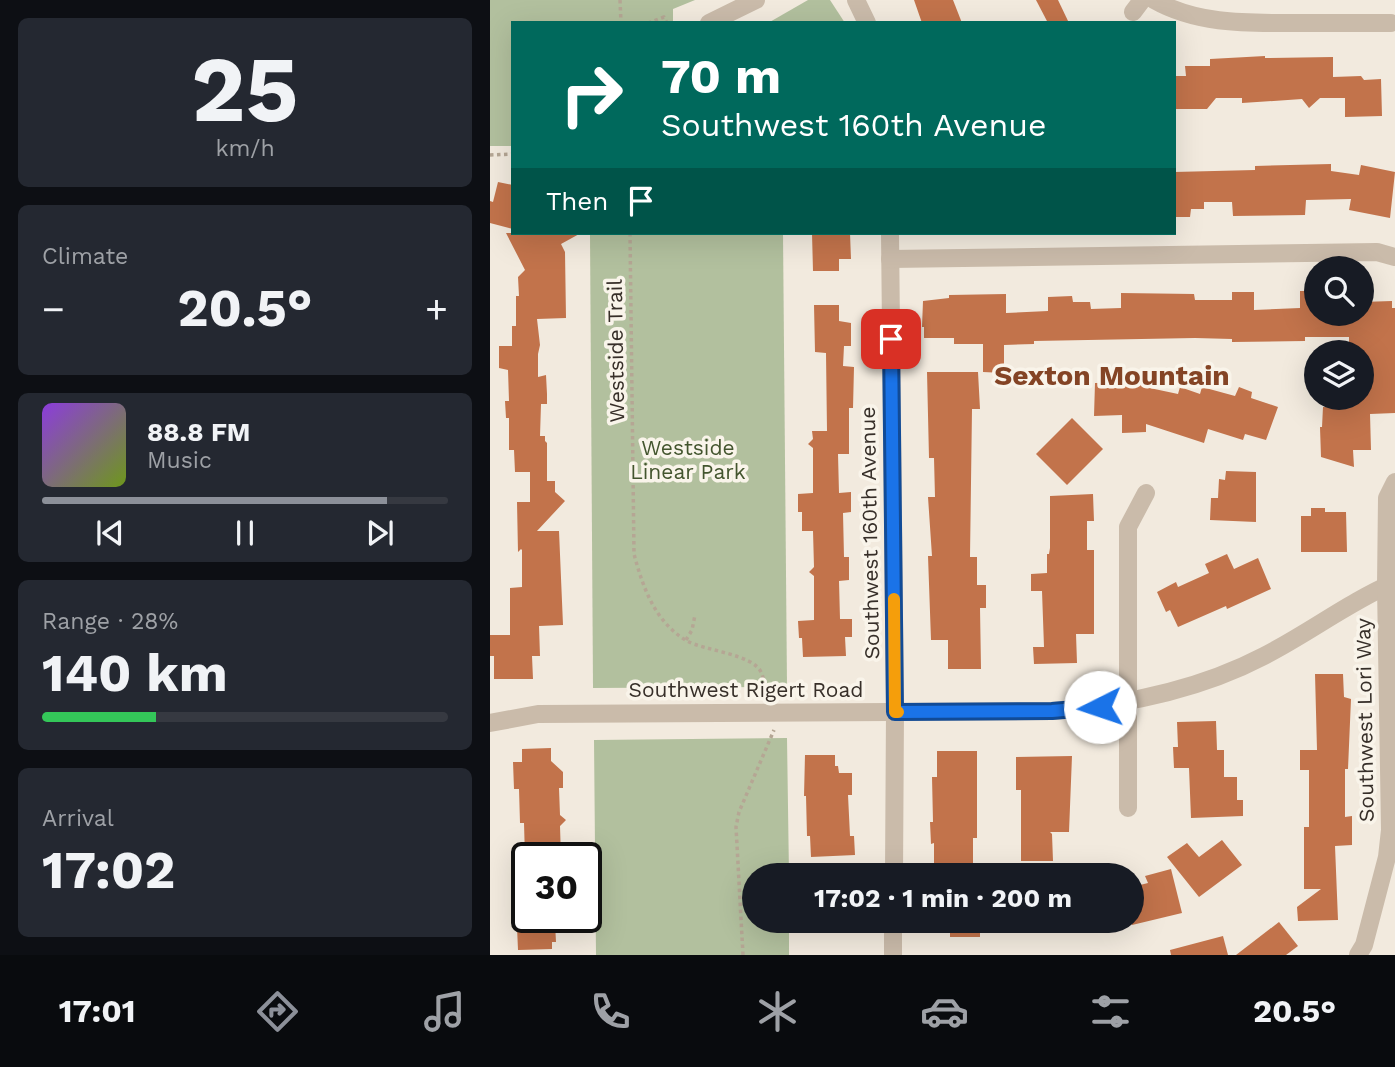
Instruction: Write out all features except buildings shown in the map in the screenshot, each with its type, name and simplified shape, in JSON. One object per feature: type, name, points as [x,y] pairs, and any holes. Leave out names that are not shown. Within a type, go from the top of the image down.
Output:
[{"type":"street","points":[[713,21],[756,0]]},
{"type":"street","points":[[856,0],[866,21]]},
{"type":"street","points":[[1154,0],[1164,6],[1208,20],[1247,23],[1391,23]]},
{"type":"street","name":"Southwest 160th Avenue","points":[[890,235],[894,863]]},
{"type":"street","points":[[890,260],[1377,252],[1395,257]]},
{"type":"street","name":"Southwest Lori Way","points":[[1358,955],[1364,945],[1387,857],[1390,830],[1390,584],[1387,498],[1395,482]]},
{"type":"street","points":[[1128,808],[1128,527],[1146,493]]},
{"type":"street","name":"Southwest Rigert Road","points":[[490,723],[538,714],[1052,711],[1100,707],[1193,685],[1231,672],[1390,584]]},
{"type":"street","points":[[893,933],[893,955]]},
{"type":"path","points":[[620,0],[621,21]]},
{"type":"path","points":[[490,155],[511,155]]},
{"type":"path","name":"Westside Trail","points":[[629,235],[634,554],[642,587],[649,601],[668,625],[686,640],[752,662],[763,675],[766,694],[777,694]]},
{"type":"path","points":[[686,640],[692,630],[695,615]]},
{"type":"path","points":[[743,955],[736,827],[739,812],[774,730],[789,730],[789,712]]},
{"type":"green space","points":[[490,0],[695,0],[673,9],[673,21],[511,21],[511,146],[490,146]]},
{"type":"green space","points":[[808,0],[830,0],[844,21],[771,21]]},
{"type":"green space","name":"Westside Linear Park","points":[[590,235],[783,235],[787,687],[593,688]]},
{"type":"green space","points":[[787,738],[789,863],[742,863],[742,933],[789,933],[789,955],[596,955],[596,933],[602,933],[602,842],[595,842],[594,740]]},
{"type":"slow traffic","points":[[894,599],[895,712],[898,712]]},
{"type":"district","name":"Sexton Mountain","points":[[1112,375]]},
{"type":"route","points":[[891,339],[895,712],[1052,711],[1100,707]]}]
